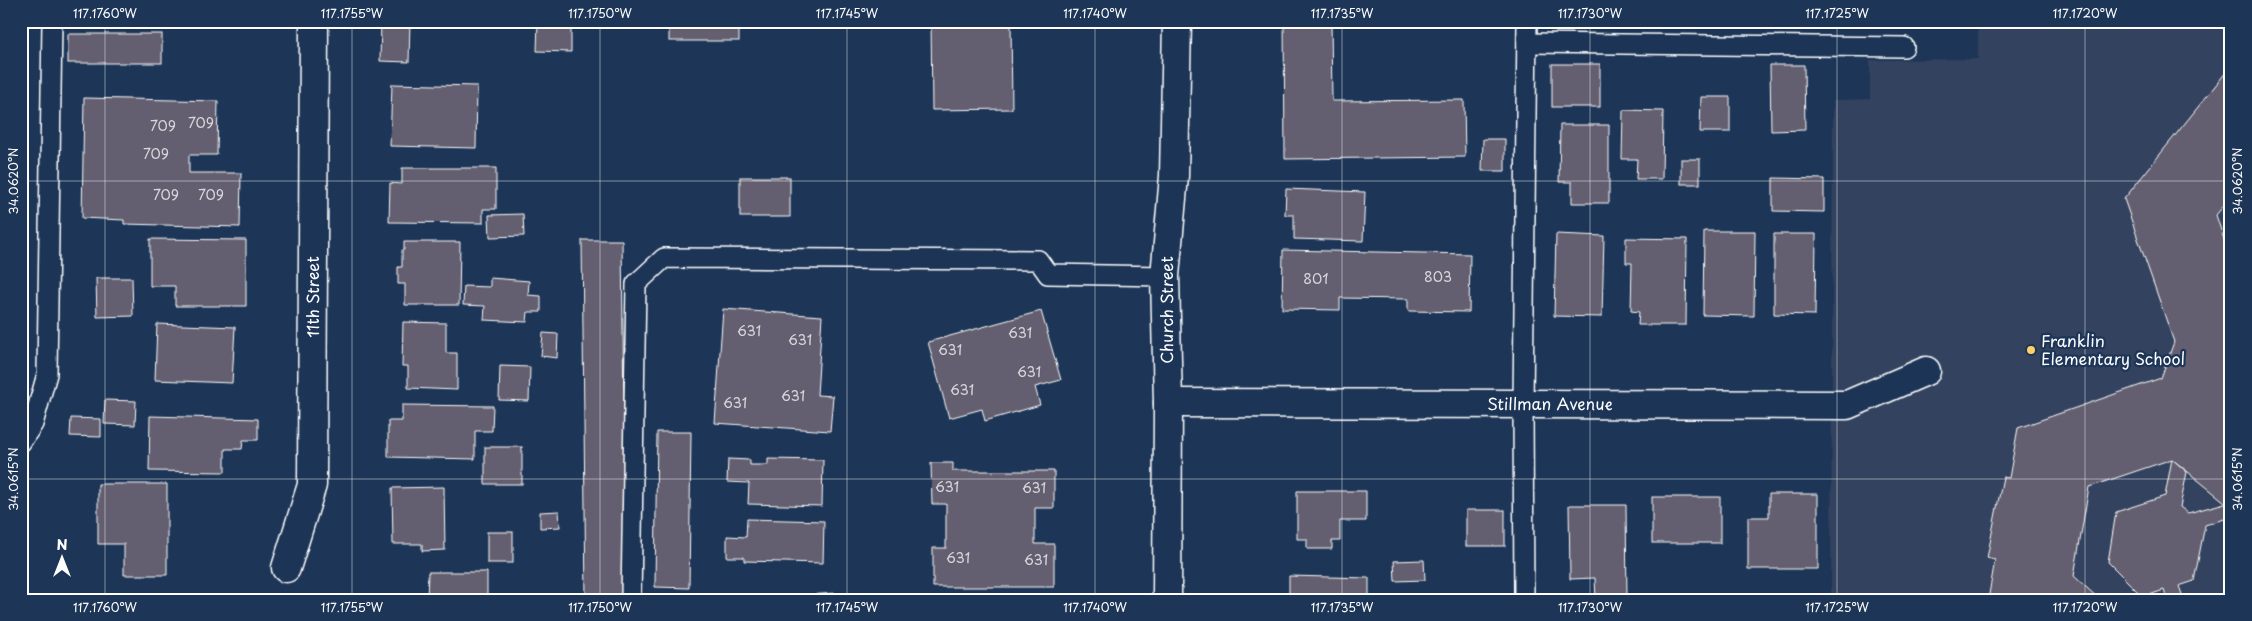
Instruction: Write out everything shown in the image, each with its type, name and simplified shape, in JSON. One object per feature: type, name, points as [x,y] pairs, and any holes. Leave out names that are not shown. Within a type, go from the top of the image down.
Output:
[{"type":"street","name":"11th Street","points":[[286,568],[312,485],[314,21]]},
{"type":"street","name":"Church Street","points":[[1166,600],[1168,403],[1165,276],[1174,176],[1177,21]]},
{"type":"street","name":"Stillman Avenue","points":[[1168,403],[1847,405],[1926,371]]},
{"type":"lane","points":[[21,442],[33,424],[47,374],[52,21]]},
{"type":"lane","points":[[1524,600],[1522,404],[1527,21]]},
{"type":"lane","points":[[1527,44],[1904,47]]},
{"type":"lane","points":[[631,600],[636,284],[664,258],[1038,260],[1048,274],[1165,276]]},
{"type":"shaded area","name":"Franklin Elementary School","points":[[1978,21],[2231,21],[2231,600],[1831,600],[1833,100],[1870,99],[1870,60],[1978,59]]},
{"type":"building","points":[[381,21],[410,21],[409,62],[380,61]]},
{"type":"building","points":[[538,21],[571,22],[571,52],[537,51]]},
{"type":"building","points":[[669,21],[739,21],[739,41],[669,41]]},
{"type":"building","points":[[931,21],[1011,21],[1012,109],[932,110]]},
{"type":"building","points":[[1284,21],[1331,21],[1332,101],[1464,100],[1465,157],[1285,159]]},
{"type":"building","points":[[68,34],[162,34],[162,63],[68,63]]},
{"type":"building","points":[[1552,64],[1600,64],[1600,107],[1552,107]]},
{"type":"building","points":[[1770,65],[1804,65],[1805,130],[1771,131]]},
{"type":"building","points":[[2231,66],[2231,197],[2216,215],[2231,261],[2231,507],[2172,459],[2089,487],[2074,576],[2100,600],[1988,600],[1995,560],[1987,558],[2003,477],[2009,478],[2018,428],[2161,378],[2174,342],[2124,199]]},
{"type":"building","points":[[21,77],[29,77],[28,111],[21,111]]},
{"type":"building","points":[[392,84],[477,86],[476,148],[390,146]]},
{"type":"building","points":[[1701,97],[1730,97],[1730,132],[1700,132]]},
{"type":"building","points":[[84,98],[218,101],[217,155],[189,155],[189,173],[241,173],[240,227],[124,224],[124,220],[82,218]]},
{"type":"building","points":[[1623,110],[1663,111],[1662,179],[1636,179],[1637,159],[1622,159]]},
{"type":"building","points":[[1560,125],[1609,125],[1609,203],[1572,203],[1572,182],[1559,182]]},
{"type":"building","points":[[1483,139],[1505,139],[1505,171],[1482,171]]},
{"type":"building","points":[[1681,159],[1700,159],[1700,184],[1681,184]]},
{"type":"building","points":[[21,163],[24,163],[22,198],[21,198]]},
{"type":"building","points":[[402,168],[496,168],[496,209],[483,209],[483,223],[389,222],[390,183],[402,184]]},
{"type":"building","points":[[740,177],[790,177],[790,217],[740,217]]},
{"type":"building","points":[[1773,178],[1824,179],[1824,212],[1773,211]]},
{"type":"building","points":[[1286,189],[1365,192],[1363,241],[1294,239],[1294,215],[1285,215]]},
{"type":"building","points":[[523,214],[524,236],[490,237],[489,215]]},
{"type":"building","points":[[1704,231],[1755,231],[1754,316],[1703,315]]},
{"type":"building","points":[[1556,234],[1604,236],[1602,317],[1554,316]]},
{"type":"building","points":[[1774,234],[1816,234],[1815,315],[1774,314]]},
{"type":"building","points":[[1626,238],[1687,239],[1686,325],[1638,325],[1639,312],[1631,311],[1632,263],[1626,263]]},
{"type":"building","points":[[150,239],[246,240],[246,306],[175,306],[175,286],[150,286]]},
{"type":"building","points":[[582,240],[622,240],[626,600],[586,600]]},
{"type":"building","points":[[404,242],[460,242],[459,305],[405,305],[405,284],[398,284],[398,267],[402,267]]},
{"type":"building","points":[[1283,250],[1470,254],[1469,312],[1408,311],[1408,299],[1340,298],[1340,310],[1282,309]]},
{"type":"building","points":[[96,278],[132,278],[133,316],[97,317]]},
{"type":"building","points":[[490,278],[529,281],[528,295],[541,296],[541,312],[528,312],[527,322],[484,320],[485,306],[463,305],[464,286],[490,287]]},
{"type":"building","points":[[723,309],[822,316],[817,395],[833,396],[830,431],[715,423]]},
{"type":"building","points":[[1041,311],[1061,380],[1035,387],[1040,405],[985,421],[982,409],[949,418],[928,342]]},
{"type":"building","points":[[403,322],[446,323],[446,353],[457,353],[457,390],[408,388],[408,366],[402,366]]},
{"type":"building","points":[[157,324],[235,327],[232,383],[155,380]]},
{"type":"building","points":[[543,333],[558,334],[557,358],[541,356]]},
{"type":"building","points":[[500,366],[530,367],[529,401],[499,400]]},
{"type":"building","points":[[105,400],[136,401],[135,425],[104,424]]},
{"type":"building","points":[[402,405],[493,406],[492,431],[475,431],[475,459],[388,457],[388,421],[402,421]]},
{"type":"building","points":[[150,416],[258,419],[258,440],[243,440],[242,449],[225,449],[225,472],[149,471]]},
{"type":"building","points":[[71,418],[101,419],[101,437],[70,436]]},
{"type":"building","points":[[657,432],[691,432],[689,588],[655,587]]},
{"type":"building","points":[[485,447],[522,447],[522,484],[485,484]]},
{"type":"building","points":[[728,459],[750,460],[750,465],[768,465],[768,459],[823,460],[822,506],[748,504],[749,483],[727,482]]},
{"type":"building","points":[[2172,459],[2187,472],[2180,507],[2188,513],[2225,503],[2231,507],[2231,517],[2205,525],[2194,581],[2179,586],[2184,600],[2167,600],[2164,590],[2143,597],[2108,562],[2116,512],[2165,496]]},
{"type":"building","points":[[931,463],[953,463],[953,471],[1054,471],[1054,508],[1035,508],[1035,544],[1054,544],[1054,587],[933,587],[933,548],[946,548],[946,504],[932,504]]},
{"type":"building","points":[[98,484],[167,484],[167,575],[124,575],[124,544],[98,544]]},
{"type":"building","points":[[444,487],[445,550],[422,551],[422,544],[393,544],[392,488]]},
{"type":"building","points":[[1297,491],[1366,491],[1366,521],[1340,521],[1340,541],[1332,541],[1332,549],[1307,549],[1307,539],[1297,539]]},
{"type":"building","points":[[1769,494],[1818,494],[1818,569],[1748,569],[1748,517],[1769,517]]},
{"type":"building","points":[[1652,497],[1720,497],[1720,543],[1652,543]]},
{"type":"building","points":[[1569,505],[1626,505],[1627,600],[1596,600],[1595,578],[1570,579]]},
{"type":"building","points":[[1466,510],[1505,510],[1505,546],[1466,546]]},
{"type":"building","points":[[559,511],[560,527],[540,528],[540,512]]},
{"type":"building","points":[[747,519],[824,521],[823,563],[744,561],[744,557],[727,557],[727,536],[746,537]]},
{"type":"building","points":[[487,532],[513,532],[513,563],[487,563]]},
{"type":"building","points":[[2231,557],[2231,600],[2223,600]]},
{"type":"building","points":[[1424,560],[1425,580],[1395,581],[1394,561]]},
{"type":"building","points":[[428,572],[487,572],[487,600],[427,600]]},
{"type":"building","points":[[1289,576],[1369,578],[1369,600],[1289,600]]},
{"type":"building","points":[[835,593],[835,600],[740,600]]},
{"type":"place","name":"Franklin Elementary School","points":[[2031,350]]}]
